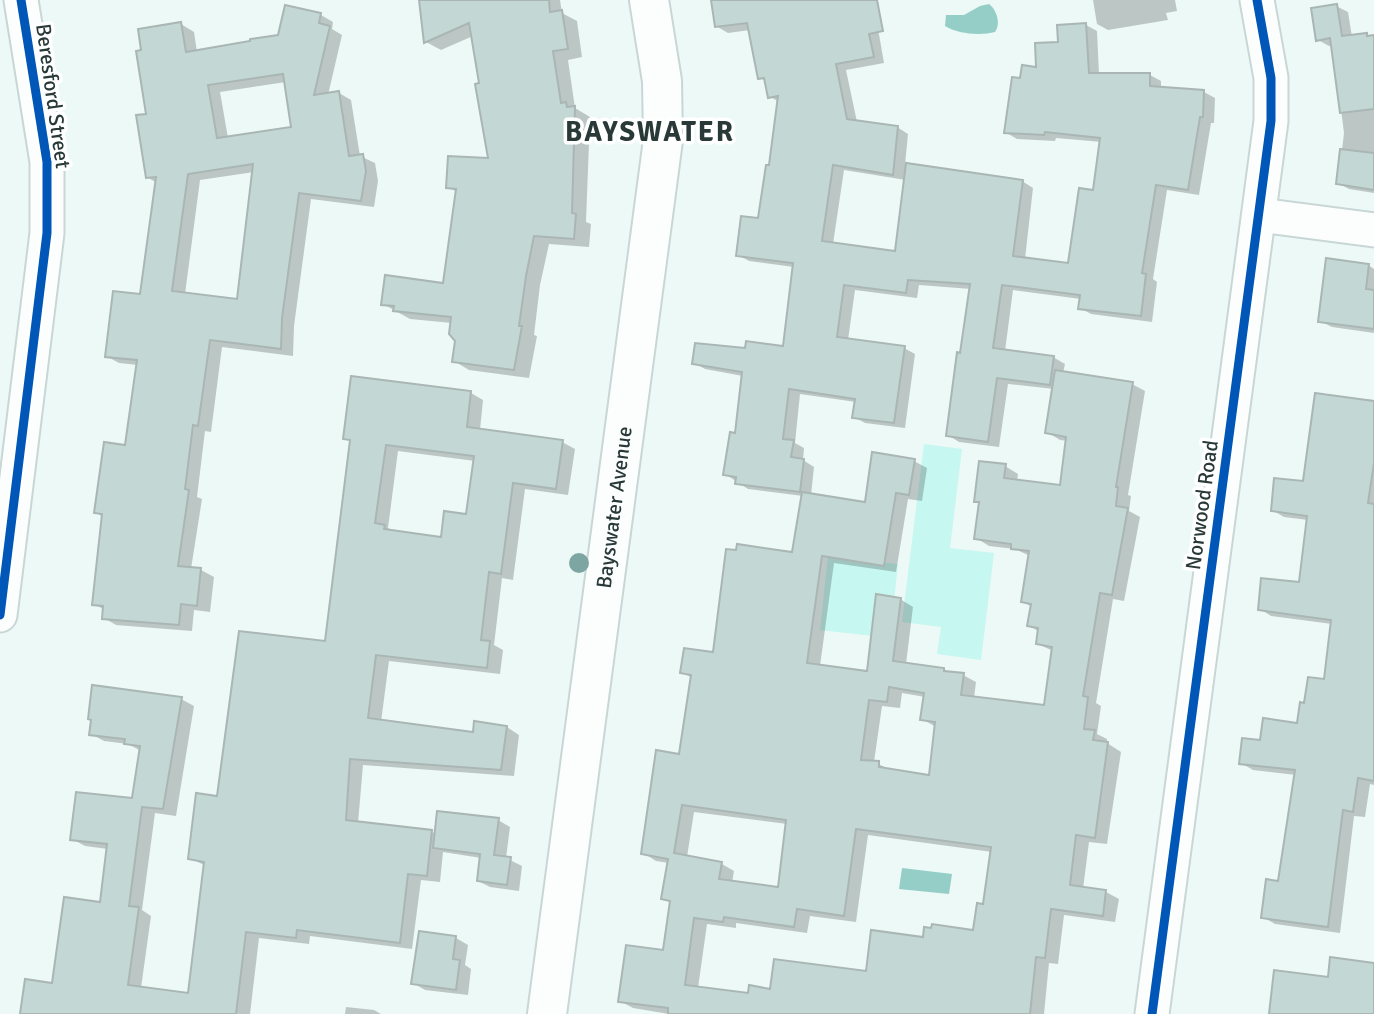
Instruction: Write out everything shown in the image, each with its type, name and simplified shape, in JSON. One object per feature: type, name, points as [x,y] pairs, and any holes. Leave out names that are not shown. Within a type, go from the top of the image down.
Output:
[{"type":"main road","name":"Bayswater Avenue","points":[[547,1014],[663,140],[662,81],[649,0]]},
{"type":"street","name":"Beresford Street","points":[[0,615],[47,233],[47,162],[21,0]]},
{"type":"street","name":"Norwood Road","points":[[1152,1014],[1271,121],[1271,78],[1257,0]]},
{"type":"street","points":[[1259,215],[1374,230]]},
{"type":"shaded area","points":[[989,4],[997,17],[995,32],[969,34],[945,26],[946,15],[964,15]]},
{"type":"shaded area","points":[[924,444],[962,449],[950,548],[994,553],[981,660],[937,654],[941,627],[902,622]]},
{"type":"shaded area","points":[[828,556],[898,564],[890,638],[820,630]]},
{"type":"shaded area","points":[[902,868],[952,874],[949,894],[899,889]]},
{"type":"building","points":[[419,0],[549,0],[550,12],[562,10],[568,49],[553,51],[561,103],[566,102],[567,107],[575,106],[572,213],[576,214],[574,239],[534,236],[514,370],[452,362],[455,341],[449,334],[451,317],[393,311],[394,306],[381,305],[385,275],[443,283],[456,189],[446,188],[448,156],[488,158],[475,84],[479,83],[469,23],[424,43]]},
{"type":"building","points":[[711,0],[877,0],[883,31],[869,34],[874,57],[836,64],[847,119],[898,126],[893,175],[833,165],[822,241],[895,251],[906,163],[1023,180],[1013,256],[1068,263],[1079,188],[1093,190],[1100,138],[1045,132],[1044,135],[1004,133],[1012,77],[1020,78],[1022,65],[1036,67],[1035,43],[1058,42],[1057,25],[1086,23],[1089,73],[1150,73],[1150,86],[1204,90],[1203,117],[1200,117],[1188,190],[1156,185],[1142,273],[1146,274],[1141,316],[1078,309],[1080,295],[1002,285],[993,348],[1054,356],[1050,385],[997,378],[988,442],[946,436],[957,352],[960,353],[970,284],[908,280],[906,293],[844,285],[837,337],[905,346],[894,423],[852,418],[855,399],[789,389],[783,439],[794,440],[791,457],[804,459],[800,492],[735,484],[736,477],[723,475],[730,432],[735,433],[742,372],[692,364],[695,343],[745,348],[746,341],[783,346],[793,263],[736,256],[741,216],[758,218],[766,165],[769,165],[778,96],[768,98],[764,78],[758,79],[747,23],[715,27]]},
{"type":"building","points":[[1337,4],[1342,36],[1367,33],[1367,36],[1374,35],[1374,109],[1340,113],[1330,38],[1316,41],[1311,8]]},
{"type":"building","points":[[285,5],[321,13],[319,23],[330,26],[314,95],[339,91],[349,156],[363,154],[366,171],[361,201],[299,193],[282,318],[281,349],[210,340],[198,426],[193,425],[185,489],[189,490],[178,566],[201,568],[197,606],[181,604],[179,625],[102,619],[103,606],[92,605],[102,514],[94,513],[104,442],[125,445],[137,360],[105,357],[113,291],[140,294],[156,177],[146,178],[136,115],[146,114],[136,51],[141,50],[138,29],[181,22],[186,52],[278,35]],"holes":[[[283,74],[291,127],[217,138],[208,85]],[[253,164],[237,299],[172,291],[188,174]]]},
{"type":"building","points":[[1340,149],[1374,153],[1374,190],[1336,184]]},
{"type":"building","points":[[1326,258],[1369,264],[1366,289],[1374,290],[1374,329],[1318,322]]},
{"type":"building","points":[[1055,370],[1133,382],[1116,487],[1116,506],[1128,508],[1112,595],[1100,593],[1083,696],[1088,697],[1084,729],[1095,730],[1093,740],[1108,742],[1095,838],[1076,835],[1070,885],[1106,890],[1103,916],[1051,909],[1045,958],[1036,957],[1030,1014],[668,1014],[668,1008],[618,1002],[626,945],[663,950],[670,901],[661,899],[668,859],[641,854],[656,750],[679,754],[691,675],[680,673],[684,648],[713,652],[726,549],[736,550],[737,544],[792,552],[802,492],[865,502],[872,452],[915,459],[909,495],[896,493],[884,566],[822,556],[807,663],[867,671],[876,594],[901,598],[893,661],[964,673],[961,695],[1044,705],[1052,647],[1036,644],[1038,628],[1027,626],[1031,604],[1021,602],[1029,551],[1011,549],[1011,544],[974,539],[979,502],[974,502],[979,461],[1006,464],[1004,478],[1060,485],[1066,437],[1045,433]],"holes":[[[889,687],[924,693],[920,720],[935,722],[929,775],[879,767],[879,761],[861,760],[869,700],[887,702]],[[682,805],[786,820],[778,887],[719,879],[722,862],[674,853]],[[856,829],[991,847],[983,904],[977,903],[973,930],[932,924],[931,928],[924,927],[923,937],[871,930],[866,971],[774,959],[770,989],[749,985],[748,993],[685,985],[694,918],[723,922],[724,917],[794,927],[797,909],[844,916]]]},
{"type":"building","points":[[351,376],[471,391],[467,427],[563,440],[556,489],[513,483],[501,574],[489,572],[481,640],[490,641],[487,668],[376,655],[368,718],[473,732],[474,721],[507,726],[501,770],[350,759],[346,820],[432,830],[427,876],[408,874],[400,943],[297,930],[296,938],[246,932],[236,1014],[20,1014],[25,979],[52,983],[64,897],[100,902],[107,844],[70,840],[76,792],[132,798],[140,746],[124,744],[125,739],[89,735],[92,685],[182,697],[163,809],[142,807],[129,906],[139,907],[128,985],[188,993],[204,862],[188,859],[196,793],[217,796],[239,631],[325,641],[350,440],[343,439]],"holes":[[[386,445],[474,456],[466,514],[444,511],[441,537],[384,529],[385,525],[375,523]]]},
{"type":"building","points":[[1315,393],[1374,401],[1374,463],[1368,503],[1374,504],[1374,781],[1358,778],[1353,812],[1343,810],[1328,927],[1261,918],[1266,879],[1278,881],[1295,770],[1239,764],[1242,738],[1260,740],[1263,718],[1297,723],[1300,702],[1304,703],[1308,677],[1324,679],[1331,620],[1258,610],[1261,578],[1299,582],[1307,516],[1271,511],[1274,478],[1303,481]]},
{"type":"building","points":[[437,811],[499,818],[494,855],[511,857],[507,885],[477,881],[480,854],[433,848]]},
{"type":"building","points":[[419,931],[456,936],[453,959],[460,960],[456,990],[411,984]]},
{"type":"building","points":[[1330,957],[1374,963],[1374,1014],[1269,1014],[1274,970],[1328,977]]},
{"type":"cycle path","points":[[0,615],[47,233],[47,162],[21,0]]},
{"type":"cycle path","points":[[1152,1014],[1271,121],[1271,78],[1257,0]]},
{"type":"district","name":"BAYSWATER","points":[[650,132]]}]
